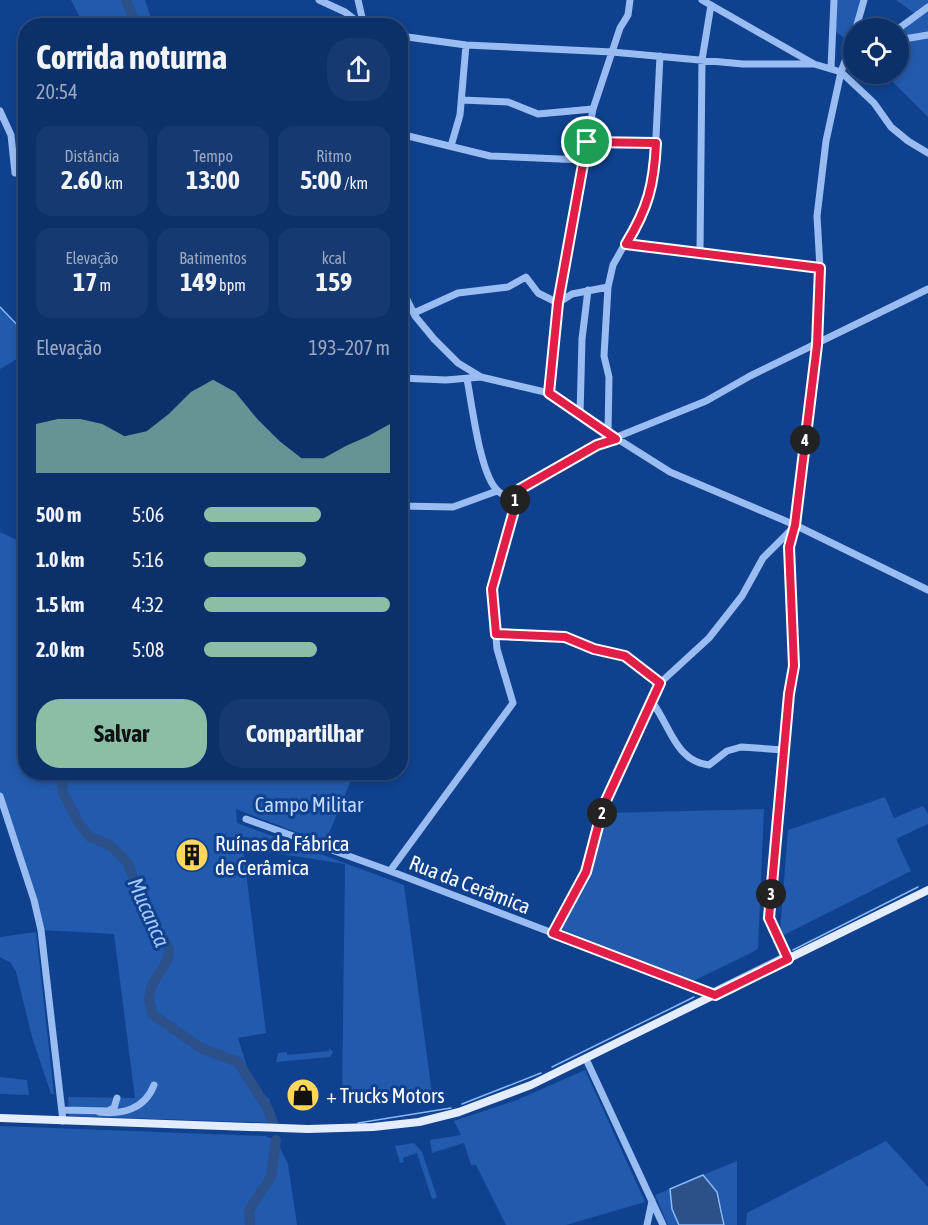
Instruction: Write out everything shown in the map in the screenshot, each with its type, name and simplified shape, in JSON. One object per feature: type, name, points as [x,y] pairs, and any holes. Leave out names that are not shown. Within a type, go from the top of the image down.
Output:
[{"type":"main road","points":[[0,1118],[308,1130],[393,1125],[474,1108],[586,1059],[928,890]]},
{"type":"street","points":[[319,0],[353,18]]},
{"type":"street","points":[[358,0],[362,18]]},
{"type":"street","points":[[549,393],[558,303],[593,109],[620,28],[627,15],[630,0]]},
{"type":"street","points":[[702,0],[814,64]]},
{"type":"street","points":[[831,68],[834,0]]},
{"type":"street","points":[[859,18],[864,0]]},
{"type":"street","points":[[700,252],[702,60],[711,5]]},
{"type":"street","points":[[909,21],[928,7]]},
{"type":"street","points":[[909,38],[928,35]]},
{"type":"street","points":[[408,37],[465,45],[612,52],[743,64],[814,64],[841,72],[874,103],[891,127],[928,153]]},
{"type":"street","points":[[451,146],[460,115],[465,45]]},
{"type":"street","points":[[608,433],[609,377],[604,356],[608,287],[613,265],[649,201],[654,177],[660,56]]},
{"type":"street","points":[[788,959],[769,918],[789,694],[794,666],[789,547],[795,525],[817,345],[820,268],[817,216],[826,141],[843,67]]},
{"type":"street","points":[[462,100],[508,102],[538,114],[593,109]]},
{"type":"street","points":[[0,111],[11,135],[15,173]]},
{"type":"street","points":[[408,136],[490,156],[583,160]]},
{"type":"street","points":[[587,142],[656,143]]},
{"type":"street","points":[[626,244],[820,268]]},
{"type":"street","points":[[414,313],[458,293],[508,288],[525,277],[538,293],[558,303]]},
{"type":"street","points":[[558,303],[572,294],[608,287]]},
{"type":"street","points":[[390,871],[511,709],[512,694],[497,649],[492,589],[504,555],[515,498],[520,489],[530,481],[597,445],[706,401],[928,289]]},
{"type":"street","points":[[580,415],[582,339],[588,290]]},
{"type":"street","points":[[408,301],[414,313],[458,363],[481,377],[549,393],[616,439],[670,472],[795,525],[928,591]]},
{"type":"street","points":[[408,378],[481,377]]},
{"type":"street","points":[[467,379],[482,454],[490,481],[497,491],[515,498]]},
{"type":"street","points":[[408,506],[453,507],[497,491]]},
{"type":"street","points":[[553,933],[586,872],[603,807],[660,683],[709,639],[742,596],[763,558],[784,540],[795,525]]},
{"type":"street","points":[[496,634],[565,637],[594,649],[625,656],[660,683]]},
{"type":"street","points":[[652,702],[685,757],[697,764],[709,765],[727,751],[741,747],[784,750]]},
{"type":"street","points":[[0,796],[34,900],[41,930],[63,1120]]},
{"type":"street","name":"Rua da Cerâmica","points":[[246,819],[390,871],[715,995]]},
{"type":"street","points":[[586,1059],[663,1225]]},
{"type":"street","points":[[63,1110],[116,1113],[133,1109],[146,1099],[154,1085]]},
{"type":"street","points":[[99,1112],[114,1108],[117,1098]]},
{"type":"street","points":[[646,1224],[652,1201]]},
{"type":"green space","points":[[71,0],[145,0],[151,18],[80,18]]},
{"type":"green space","points":[[834,0],[864,0],[858,18],[843,18],[843,37],[832,29]]},
{"type":"green space","points":[[896,0],[928,0],[928,117],[895,84],[909,84],[909,22],[918,16]]},
{"type":"green space","points":[[0,307],[18,326],[18,358],[0,369]]},
{"type":"green space","name":"Campo Militar","points":[[0,532],[18,541],[18,780],[351,780],[325,843],[236,809],[237,823],[404,885],[432,1093],[383,1102],[344,1105],[342,1103],[345,864],[243,848],[266,1033],[238,1038],[252,1083],[269,1099],[277,1123],[69,1116],[68,1097],[135,1098],[114,934],[41,930],[0,796]]},
{"type":"green space","points":[[885,797],[894,818],[923,806],[928,814],[928,824],[896,839],[911,871],[782,936],[780,931],[788,830]]},
{"type":"green space","points":[[764,809],[758,948],[753,952],[693,981],[561,929],[594,863],[607,813]]},
{"type":"green space","points":[[36,932],[54,1094],[51,1094],[32,1037],[16,972],[11,963],[0,957],[0,937]]},
{"type":"green space","points":[[329,1048],[333,1052],[330,1057],[276,1062],[278,1053],[287,1052],[287,1055],[329,1051]]},
{"type":"green space","points":[[585,1070],[645,1202],[566,1225],[506,1225],[476,1165],[471,1165],[464,1143],[432,1153],[430,1140],[461,1135],[454,1121],[517,1100]]},
{"type":"green space","points":[[0,1077],[27,1080],[29,1095],[0,1094]]},
{"type":"green space","points":[[0,1126],[265,1136],[276,1140],[288,1164],[297,1225],[0,1225]]},
{"type":"green space","points":[[886,1141],[928,1187],[928,1225],[746,1225],[747,1213]]},
{"type":"green space","points":[[414,1143],[422,1152],[437,1197],[432,1199],[417,1153],[403,1158],[404,1162],[400,1163],[395,1146]]},
{"type":"green space","points":[[737,1161],[737,1225],[724,1225],[723,1212],[718,1198],[703,1175]]},
{"type":"green space","points":[[670,1189],[679,1225],[668,1225],[655,1195]]},
{"type":"shaded area","points":[[703,1175],[717,1192],[724,1225],[679,1225],[672,1209],[670,1189]]},
{"type":"waterway","name":"Mucanca","points":[[126,0],[133,18]]},
{"type":"waterway","points":[[0,307],[18,326]]},
{"type":"waterway","name":"Mucanca","points":[[62,780],[63,793],[80,825],[90,837],[110,845],[127,862],[148,914],[169,948],[168,959],[152,985],[149,998],[152,1014],[201,1048],[238,1062],[268,1109],[273,1123]]},
{"type":"waterway","points":[[793,950],[918,887]]},
{"type":"waterway","points":[[711,990],[782,955]]},
{"type":"waterway","points":[[552,1067],[694,997]]},
{"type":"waterway","points":[[462,1104],[541,1073]]},
{"type":"waterway","points":[[358,1123],[451,1108]]},
{"type":"waterway","name":"Mucanca","points":[[250,1225],[249,1210],[271,1177],[276,1140]]},
{"type":"place","name":"Ruínas da Fábrica de Cerâmica","points":[[192,855]]},
{"type":"place","name":"+ Trucks Motors","points":[[303,1095]]},
{"type":"route","points":[[587,142],[656,143],[654,177],[649,201],[626,244],[820,268],[817,345],[795,525],[789,547],[794,666],[789,694],[769,918],[777,940],[788,959],[715,995],[553,933],[586,872],[603,807],[660,683],[625,656],[594,649],[565,637],[496,634],[492,589],[504,555],[515,498],[520,489],[530,481],[597,445],[616,439],[549,393],[558,303],[587,142]]}]
